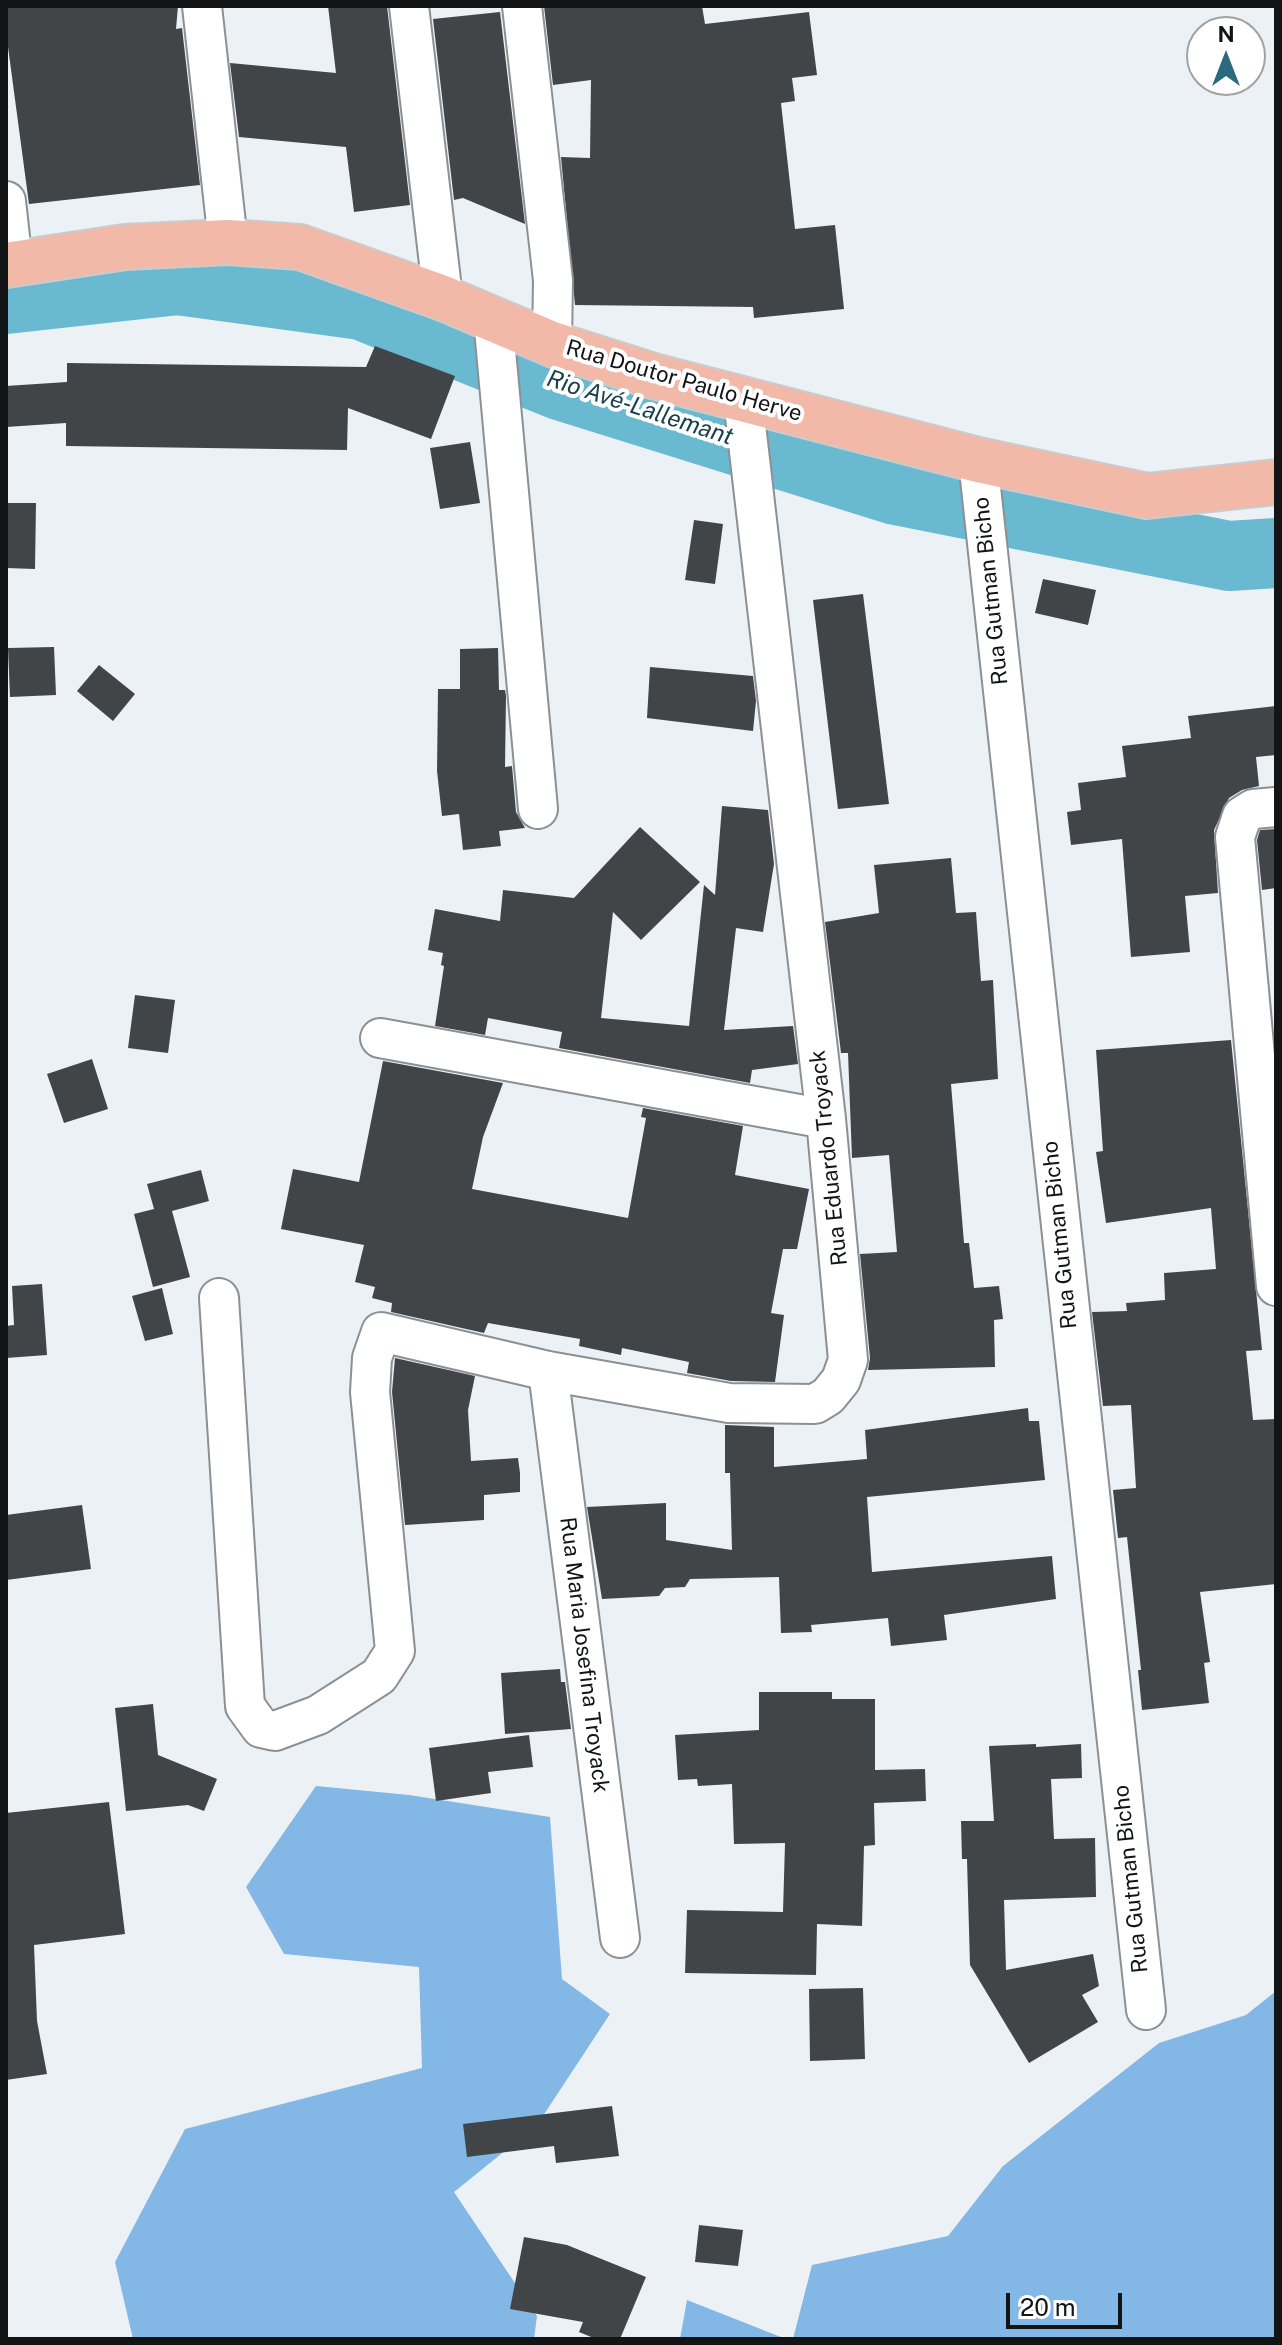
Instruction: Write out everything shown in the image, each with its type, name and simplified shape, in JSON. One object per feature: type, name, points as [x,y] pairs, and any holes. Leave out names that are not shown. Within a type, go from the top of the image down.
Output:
[{"type":"main road","name":"Rua Doutor Paulo Herve","points":[[10,265],[125,247],[228,242],[300,247],[443,298],[495,333],[552,344],[653,376],[744,411],[978,470],[1147,496],[1276,482]]},
{"type":"street","points":[[202,6],[228,242]]},
{"type":"street","points":[[409,6],[443,298]]},
{"type":"street","points":[[522,6],[553,280],[552,344]]},
{"type":"street","points":[[6,201],[10,265]]},
{"type":"street","points":[[495,333],[538,809]]},
{"type":"street","name":"Rua Eduardo Troyack","points":[[219,1298],[245,1706],[261,1728],[275,1731],[318,1715],[379,1676],[395,1651],[370,1392],[372,1358],[381,1332],[548,1371],[729,1403],[815,1404],[828,1396],[841,1380],[848,1360],[826,1119],[744,411]]},
{"type":"street","name":"Rua Gutman Bicho","points":[[978,470],[1146,2010]]},
{"type":"street","points":[[1276,807],[1253,809],[1242,816],[1235,837],[1276,1286]]},
{"type":"street","points":[[380,1038],[826,1119]]},
{"type":"street","name":"Rua Maria Josefina Troyack","points":[[548,1371],[620,1938]]},
{"type":"shaded area","points":[[316,1786],[409,1795],[550,1817],[562,1979],[610,2014],[537,2125],[454,2192],[537,2316],[534,2339],[133,2339],[115,2262],[185,2129],[422,2068],[419,1967],[284,1954],[246,1887]]},
{"type":"shaded area","points":[[1276,1991],[1276,2339],[793,2339],[812,2265],[948,2236],[1003,2166],[1159,2043],[1246,2015]]},
{"type":"shaded area","points":[[687,2300],[786,2339],[680,2339]]},
{"type":"building","points":[[6,6],[178,6],[176,29],[182,28],[200,185],[29,204],[6,32]]},
{"type":"building","points":[[328,6],[387,6],[410,205],[354,212],[346,147],[239,137],[230,63],[336,73]]},
{"type":"building","points":[[544,6],[702,6],[705,24],[809,12],[817,75],[792,78],[795,101],[781,103],[795,229],[835,225],[844,309],[754,318],[753,307],[575,305],[561,157],[590,158],[591,80],[553,85]]},
{"type":"building","points":[[500,12],[525,224],[463,198],[454,200],[433,19]]},
{"type":"building","points":[[375,346],[455,376],[431,439],[348,408],[347,450],[66,446],[66,423],[6,427],[6,386],[67,382],[67,363],[366,367]]},
{"type":"building","points":[[470,442],[480,503],[440,509],[430,448]]},
{"type":"building","points":[[6,503],[36,503],[35,569],[6,568]]},
{"type":"building","points":[[694,520],[723,524],[715,584],[685,580]]},
{"type":"building","points":[[1043,579],[1096,590],[1088,625],[1035,613]]},
{"type":"building","points":[[863,594],[889,804],[838,809],[813,600]]},
{"type":"building","points":[[54,647],[56,695],[10,697],[8,648]]},
{"type":"building","points":[[498,648],[499,690],[505,690],[506,696],[505,767],[512,766],[516,812],[525,828],[499,831],[501,846],[463,850],[459,814],[442,816],[437,771],[438,689],[460,689],[460,649]]},
{"type":"building","points":[[99,665],[135,694],[113,721],[77,691]]},
{"type":"building","points":[[650,667],[753,676],[756,701],[753,731],[647,718]]},
{"type":"building","points":[[1276,706],[1276,755],[1256,757],[1259,786],[1242,790],[1229,798],[1214,830],[1218,893],[1185,896],[1190,952],[1131,957],[1122,839],[1071,845],[1067,812],[1081,810],[1078,783],[1126,777],[1122,746],[1191,738],[1188,716]]},
{"type":"building","points":[[722,806],[768,810],[774,864],[763,932],[736,928],[724,1030],[793,1026],[798,1064],[752,1070],[750,1083],[559,1048],[562,1032],[488,1018],[485,1035],[435,1026],[444,966],[441,965],[443,953],[428,950],[435,909],[500,921],[503,890],[574,898],[640,827],[700,882],[641,940],[613,912],[601,1018],[689,1026],[704,885],[715,895]]},
{"type":"building","points":[[1276,829],[1276,888],[1262,890],[1257,840],[1260,830]]},
{"type":"building","points":[[951,858],[956,913],[976,912],[981,981],[993,980],[998,1079],[951,1084],[964,1243],[969,1243],[974,1288],[999,1286],[1003,1319],[994,1320],[995,1367],[868,1370],[870,1358],[860,1254],[897,1252],[889,1155],[852,1158],[848,1053],[841,1053],[825,922],[879,913],[874,865]]},
{"type":"building","points":[[135,995],[175,1000],[168,1053],[128,1048]]},
{"type":"building","points":[[1231,1040],[1262,1350],[1246,1351],[1253,1420],[1276,1419],[1276,1584],[1200,1592],[1210,1662],[1204,1663],[1209,1703],[1142,1710],[1138,1670],[1141,1670],[1127,1537],[1118,1538],[1113,1490],[1136,1488],[1131,1405],[1103,1406],[1092,1312],[1127,1311],[1126,1303],[1165,1300],[1164,1273],[1216,1269],[1211,1208],[1106,1223],[1096,1152],[1103,1151],[1096,1050]]},
{"type":"building","points":[[92,1059],[108,1109],[64,1123],[47,1074]]},
{"type":"building","points":[[383,1061],[503,1083],[483,1137],[472,1189],[628,1218],[646,1118],[641,1117],[643,1108],[743,1126],[735,1175],[809,1189],[797,1249],[783,1249],[771,1313],[784,1315],[775,1382],[731,1381],[687,1373],[689,1362],[622,1348],[621,1355],[579,1346],[580,1339],[488,1323],[484,1333],[391,1312],[392,1303],[372,1298],[375,1287],[355,1282],[364,1245],[281,1229],[293,1169],[359,1182]]},
{"type":"building","points":[[201,1170],[209,1201],[172,1211],[190,1277],[153,1287],[134,1214],[154,1209],[147,1184]]},
{"type":"building","points":[[42,1284],[47,1355],[6,1358],[6,1326],[14,1325],[12,1286]]},
{"type":"building","points":[[162,1288],[173,1334],[145,1341],[132,1296]]},
{"type":"building","points":[[395,1358],[475,1376],[468,1410],[471,1461],[518,1458],[520,1473],[520,1492],[484,1495],[484,1520],[405,1525],[392,1392]]},
{"type":"building","points":[[1028,1408],[1029,1421],[1039,1421],[1045,1480],[867,1497],[872,1572],[1052,1556],[1056,1599],[944,1615],[947,1640],[891,1646],[888,1618],[811,1625],[812,1632],[781,1633],[779,1577],[690,1579],[685,1587],[665,1588],[659,1596],[602,1599],[587,1507],[666,1503],[666,1540],[732,1550],[730,1473],[725,1473],[725,1425],[774,1427],[774,1467],[867,1459],[865,1430]]},
{"type":"building","points":[[82,1505],[91,1569],[6,1580],[6,1515]]},
{"type":"building","points":[[560,1669],[561,1682],[565,1682],[571,1729],[505,1734],[501,1673]]},
{"type":"building","points":[[759,1692],[832,1692],[832,1699],[875,1699],[875,1770],[925,1769],[926,1801],[874,1803],[875,1845],[864,1846],[862,1926],[817,1924],[816,1975],[685,1973],[687,1910],[783,1912],[785,1843],[734,1844],[732,1784],[698,1786],[697,1779],[678,1780],[675,1735],[759,1730]]},
{"type":"building","points":[[153,1704],[158,1755],[217,1779],[204,1811],[188,1805],[126,1811],[115,1708]]},
{"type":"building","points":[[529,1735],[533,1767],[488,1772],[491,1793],[436,1801],[429,1748]]},
{"type":"building","points":[[1036,1744],[1036,1747],[1081,1744],[1082,1778],[1051,1779],[1054,1839],[1095,1838],[1096,1897],[1004,1900],[1006,1970],[1093,1954],[1099,1986],[1082,1995],[1098,2022],[1029,2063],[970,1965],[967,1859],[962,1859],[961,1821],[994,1821],[989,1746]]},
{"type":"building","points":[[109,1802],[125,1934],[34,1945],[37,2021],[47,2074],[6,2080],[6,1813]]},
{"type":"building","points":[[863,1988],[865,2059],[810,2061],[809,1989]]},
{"type":"building","points":[[612,2106],[619,2156],[556,2163],[554,2146],[467,2157],[463,2124]]},
{"type":"building","points":[[699,2225],[743,2230],[738,2266],[695,2262]]},
{"type":"building","points":[[524,2237],[567,2245],[646,2277],[620,2339],[596,2339],[579,2332],[583,2322],[510,2309]]},
{"type":"waterway","name":"Rio Avé‐Lallemant","points":[[6,299],[178,280],[362,305],[560,385],[896,490],[1229,556],[1276,553]]}]
